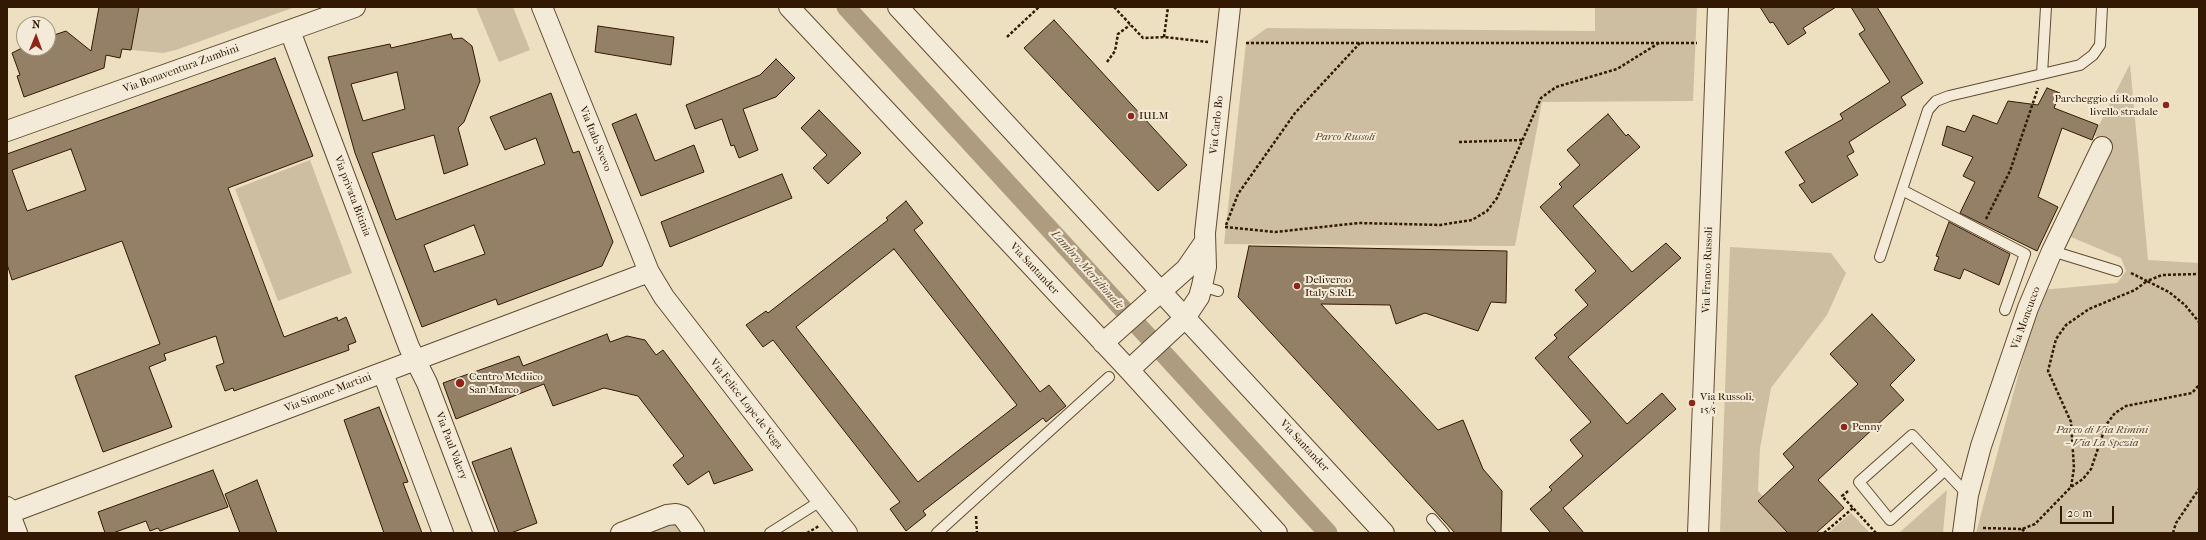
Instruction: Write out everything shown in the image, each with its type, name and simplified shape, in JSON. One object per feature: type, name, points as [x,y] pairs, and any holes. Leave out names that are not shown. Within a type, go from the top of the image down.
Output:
[{"type":"street","name":"Via Bonaventura Zumbini","points":[[7,131],[355,7]]},
{"type":"street","name":"Via Italo Svevo","points":[[542,7],[649,272]]},
{"type":"street","name":"Via Santander","points":[[789,7],[1133,366],[1277,533]]},
{"type":"street","name":"Via Santander","points":[[898,7],[1156,295],[1384,533]]},
{"type":"street","name":"Via Carlo Bo","points":[[1133,366],[1181,322],[1199,297],[1210,289],[1204,243],[1230,7]]},
{"type":"street","name":"Via Franco Russoli","points":[[1698,533],[1718,7]]},
{"type":"street","name":"Via privata Bitinia","points":[[290,30],[416,361]]},
{"type":"street","name":"Via Moncucco","points":[[1970,530],[1968,496],[1981,446],[2028,308],[2052,251],[2102,147]]},
{"type":"street","name":"Via Carlo Bo","points":[[1107,339],[1186,269],[1204,243]]},
{"type":"street","name":"Via Simone Martini","points":[[8,511],[416,361],[649,272]]},
{"type":"street","name":"Via Felice Lope de Vega","points":[[649,272],[664,297],[847,533]]},
{"type":"street","name":"Via Paul Valery","points":[[416,361],[427,383],[484,533]]},
{"type":"street","points":[[383,373],[443,533]]},
{"type":"street","points":[[8,511],[17,533]]},
{"type":"street","points":[[621,533],[668,515],[676,514],[682,516],[694,533]]},
{"type":"lane","points":[[2042,74],[2046,7]]},
{"type":"lane","points":[[1880,257],[1928,110],[1936,101],[1949,96],[2080,65],[2093,55],[2100,45],[2102,7]]},
{"type":"lane","points":[[1902,190],[2025,254],[2005,310]]},
{"type":"lane","points":[[2052,251],[2122,271]]},
{"type":"lane","points":[[937,533],[1109,377]]},
{"type":"lane","points":[[1944,471],[1890,520],[1858,482],[1912,435],[1968,496]]},
{"type":"lane","points":[[770,533],[822,500]]},
{"type":"lane","points":[[1432,519],[1444,533]]},
{"type":"path","points":[[1007,37],[1039,7]]},
{"type":"path","points":[[1114,7],[1143,38],[1164,37],[1204,41]]},
{"type":"path","points":[[1164,37],[1168,7]]},
{"type":"path","points":[[1107,62],[1115,51],[1118,34],[1130,24]]},
{"type":"path","points":[[1246,43],[1701,43]]},
{"type":"path","points":[[1223,232],[1238,194],[1295,113],[1360,43]]},
{"type":"path","points":[[1225,227],[1275,232],[1359,223],[1440,225],[1472,220],[1487,211],[1497,198],[1541,98],[1556,87],[1617,69],[1659,43]]},
{"type":"path","points":[[1981,231],[2010,171],[2042,74]]},
{"type":"path","points":[[1459,142],[1522,140]]},
{"type":"path","points":[[2122,271],[2169,292],[2185,305],[2199,322]]},
{"type":"path","points":[[2071,486],[2074,468],[2071,422],[2048,371],[2056,339],[2066,325],[2089,309],[2135,290],[2147,281],[2162,275],[2199,274]]},
{"type":"path","points":[[1970,530],[2022,529],[2035,524],[2043,518],[2071,486],[2083,479],[2092,470],[2106,425],[2115,413],[2132,405],[2192,393],[2199,385]]},
{"type":"path","points":[[2173,533],[2176,523],[2199,489]]},
{"type":"path","points":[[1824,533],[1853,508],[1876,533]]},
{"type":"path","points":[[806,533],[820,525]]},
{"type":"path","points":[[2022,529],[2026,533]]},
{"type":"green space","points":[[139,7],[295,7],[176,50],[163,53],[131,50]]},
{"type":"green space","points":[[476,7],[513,7],[530,50],[499,62]]},
{"type":"green space","name":"Parco Russoli","points":[[1595,7],[1697,7],[1693,101],[1542,102],[1515,246],[1224,244],[1246,43],[1267,28],[1595,31]]},
{"type":"green space","name":"Parco di Via Rimini – Via La Spezia","points":[[2130,64],[2148,260],[2199,263],[2199,533],[1976,533],[2041,290],[2117,283],[2126,271],[2121,258],[2071,237],[2113,146],[2094,135]]},
{"type":"green space","points":[[310,160],[352,273],[278,301],[235,189]]},
{"type":"green space","points":[[1730,247],[1831,253],[1846,273],[1827,315],[1771,388],[1760,448],[1758,491],[1763,496],[1758,501],[1788,533],[1720,533]]},
{"type":"green space","points":[[1947,490],[1943,533],[1899,533]]},
{"type":"green space","points":[[1851,513],[1870,533],[1828,533]]},
{"type":"green space","points":[[674,521],[683,533],[643,533]]},
{"type":"building","points":[[99,7],[139,7],[131,50],[122,49],[120,58],[106,55],[104,68],[24,97],[17,76],[20,75],[12,53],[16,51],[16,56],[56,56],[56,34],[66,31],[91,51]]},
{"type":"building","points":[[1760,7],[1836,7],[1803,28],[1806,33],[1788,45],[1773,22],[1770,23]]},
{"type":"building","points":[[1851,7],[1877,7],[1923,83],[1901,97],[1906,105],[1849,142],[1854,152],[1847,156],[1858,175],[1812,203],[1799,185],[1805,182],[1785,152],[1843,119],[1840,114],[1890,82],[1859,34],[1865,30]]},
{"type":"building","points":[[1054,20],[1187,165],[1158,191],[1024,48]]},
{"type":"building","points":[[598,26],[674,37],[671,65],[595,52]]},
{"type":"building","points":[[451,34],[453,39],[462,38],[472,46],[480,81],[464,122],[458,128],[468,165],[444,174],[434,135],[372,153],[396,220],[545,164],[536,138],[505,150],[490,117],[551,93],[573,153],[579,151],[613,242],[602,266],[498,305],[496,299],[422,327],[355,153],[328,57],[390,44],[391,48]],"holes":[[[397,72],[405,109],[363,121],[351,84]],[[474,225],[485,254],[434,272],[424,245]]]},
{"type":"building","points":[[275,58],[313,156],[228,188],[284,337],[337,317],[338,321],[346,317],[356,342],[348,345],[349,350],[234,391],[233,388],[225,391],[216,366],[224,363],[216,336],[164,354],[166,360],[149,367],[172,427],[103,452],[75,376],[160,344],[122,241],[12,280],[7,264],[7,154]],"holes":[[[71,149],[86,190],[27,211],[12,170]]]},
{"type":"building","points":[[776,59],[795,78],[776,97],[743,109],[758,150],[739,158],[734,145],[731,146],[722,119],[695,129],[686,105],[760,75]]},
{"type":"building","points":[[2047,88],[2060,93],[2054,108],[2098,125],[2092,140],[2062,128],[2038,197],[2058,207],[2037,251],[1960,213],[1975,182],[1963,176],[1973,157],[1942,145],[1947,126],[1965,132],[1973,115],[1997,124],[2008,101],[2038,105]]},
{"type":"building","points":[[819,110],[861,153],[828,184],[813,168],[827,155],[801,128]]},
{"type":"building","points":[[636,114],[655,161],[694,145],[704,172],[641,196],[612,124]]},
{"type":"building","points":[[1608,114],[1626,136],[1628,134],[1640,147],[1573,206],[1632,272],[1666,243],[1681,258],[1568,357],[1627,424],[1662,393],[1676,409],[1563,508],[1584,533],[1551,533],[1530,509],[1552,490],[1549,487],[1583,456],[1570,440],[1591,422],[1535,358],[1557,338],[1554,335],[1588,305],[1575,290],[1596,271],[1540,207],[1562,187],[1559,184],[1580,165],[1567,150]]},
{"type":"building","points":[[782,174],[792,198],[670,247],[661,222]]},
{"type":"building","points":[[906,201],[923,223],[914,230],[1040,392],[1049,385],[1066,406],[1046,422],[1043,418],[923,511],[926,515],[906,531],[890,509],[900,502],[773,340],[763,347],[746,325],[766,311],[768,313],[888,220],[886,218]],"holes":[[[894,249],[1017,405],[918,482],[796,327]]]},
{"type":"building","points":[[1949,222],[2010,254],[1999,285],[1964,269],[1960,279],[1934,270],[1939,257],[1936,256]]},
{"type":"building","points":[[1249,246],[1507,251],[1506,303],[1491,302],[1478,331],[1425,313],[1396,324],[1390,305],[1321,304],[1438,430],[1463,420],[1483,469],[1502,491],[1501,533],[1455,533],[1238,297]]},
{"type":"building","points":[[1872,314],[1915,360],[1890,385],[1904,400],[1818,480],[1844,508],[1816,533],[1788,533],[1758,501],[1794,467],[1783,454],[1858,384],[1830,354]]},
{"type":"building","points":[[607,334],[610,342],[627,336],[645,340],[656,355],[663,350],[753,470],[714,484],[709,471],[688,485],[673,465],[684,456],[638,396],[604,388],[553,406],[544,384],[456,419],[443,383],[519,356],[523,366]]},
{"type":"building","points":[[379,407],[408,482],[403,483],[422,533],[384,533],[344,420]]},
{"type":"building","points":[[511,448],[537,523],[511,533],[499,533],[472,462]]},
{"type":"building","points":[[213,470],[228,507],[160,531],[158,528],[150,531],[146,521],[113,533],[105,533],[98,512]]},
{"type":"building","points":[[257,480],[277,533],[240,533],[225,494]]},
{"type":"waterway","name":"Lambro Meridionale","points":[[846,7],[1328,533]]},
{"type":"place","name":"Parcheggio di Romolo livello stradale","points":[[2166,105]]},
{"type":"place","name":"IULM","points":[[1131,116]]},
{"type":"place","name":"Deliveroo Italy S.R.L","points":[[1297,286]]},
{"type":"place","name":"Centro Mediico San Marco","points":[[460,383]]},
{"type":"place","name":"Via Russoli, 15/5","points":[[1692,403]]},
{"type":"place","name":"Penny","points":[[1844,427]]}]
